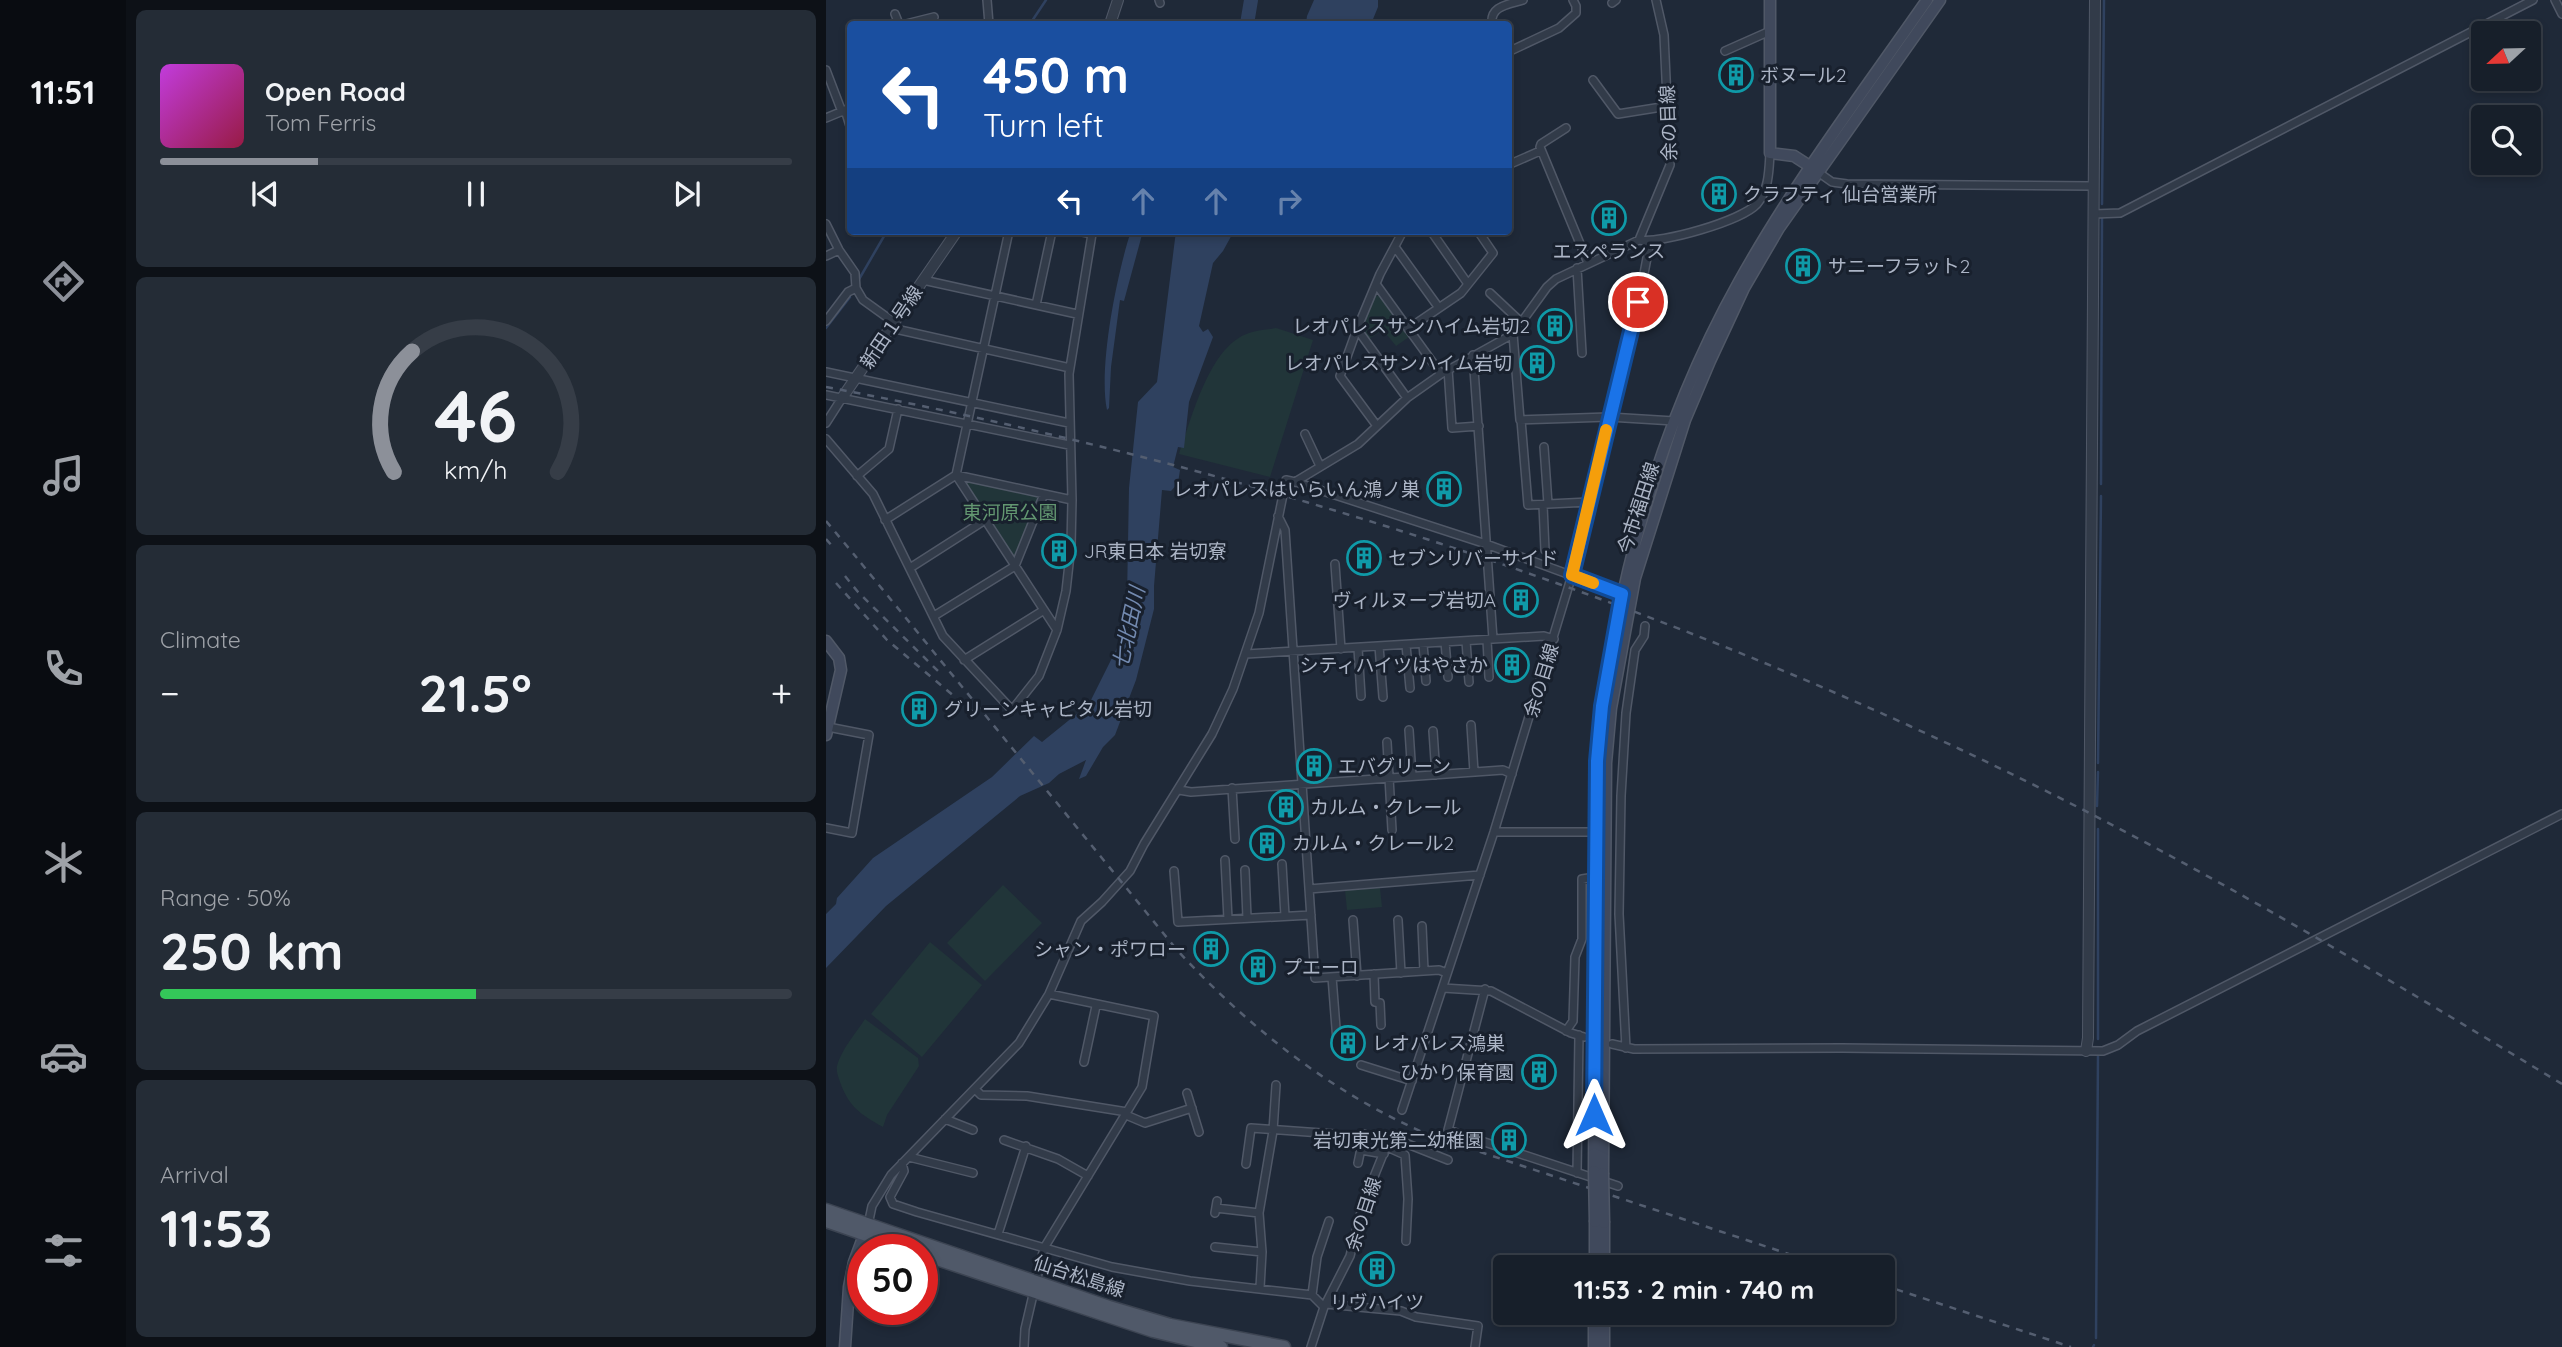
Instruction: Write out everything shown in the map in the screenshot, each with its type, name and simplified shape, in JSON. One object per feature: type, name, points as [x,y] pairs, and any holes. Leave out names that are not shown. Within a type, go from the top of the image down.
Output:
[{"type":"main road","points":[[1770,0],[1770,153],[1794,156],[1815,170]]},
{"type":"main road","name":"今市福田線","points":[[1599,1172],[1606,763],[1611,708],[1630,597],[1643,550],[1685,420],[1744,288],[1815,170],[1927,0]]},
{"type":"main road","name":"今市福田線","points":[[1596,1255],[1599,1223],[1595,877],[1597,761],[1602,706],[1622,594],[1638,531],[1674,421],[1738,284],[1773,224],[1940,0]]},
{"type":"main road","points":[[826,641],[839,658],[841,670],[827,731]]},
{"type":"main road","points":[[826,1210],[874,1234]]},
{"type":"main road","points":[[826,1221],[861,1228]]},
{"type":"main road","name":"今市福田線","points":[[1599,1223],[1603,1255]]},
{"type":"main road","points":[[845,1347],[849,1287],[861,1228]]},
{"type":"main road","name":"仙台松島線","points":[[861,1228],[1153,1331],[1221,1347]]},
{"type":"main road","name":"仙台松島線","points":[[938,1259],[1170,1325],[1284,1347]]},
{"type":"main road","points":[[1594,1325],[1594,1347]]},
{"type":"main road","points":[[1604,1325],[1604,1347]]},
{"type":"street","points":[[987,0],[989,21]]},
{"type":"street","points":[[1111,21],[1118,0]]},
{"type":"street","points":[[1491,21],[1494,9],[1520,0]]},
{"type":"street","points":[[1512,50],[1559,28],[1576,13],[1573,0]]},
{"type":"street","name":"余の目線","points":[[1402,1110],[1443,988],[1444,972],[1476,875],[1494,832],[1508,772],[1572,575],[1609,416],[1635,321],[1645,241],[1670,165],[1664,35],[1656,0]]},
{"type":"street","points":[[2086,1051],[2095,0]]},
{"type":"street","points":[[2094,214],[2120,213],[2533,0]]},
{"type":"street","points":[[2555,0],[2562,15]]},
{"type":"street","points":[[895,14],[898,21]]},
{"type":"street","points":[[918,21],[934,17]]},
{"type":"street","points":[[1726,51],[1770,31]]},
{"type":"street","points":[[826,70],[846,110],[826,118]]},
{"type":"street","points":[[1593,79],[1618,114],[1668,106]]},
{"type":"street","points":[[1566,128],[1541,144],[1540,151],[1588,263]]},
{"type":"street","points":[[1512,162],[1540,151]]},
{"type":"street","points":[[1294,482],[1358,444],[1407,398],[1444,372],[1513,334],[1547,287],[1556,279],[1588,263],[1645,241],[1701,229],[1749,211],[1757,204],[1768,182],[1770,153]]},
{"type":"street","points":[[1815,170],[1832,182],[1847,184],[2093,186]]},
{"type":"street","points":[[826,225],[855,273],[856,288],[863,300],[893,326],[1070,368]]},
{"type":"street","name":"新田１号線","points":[[826,423],[954,235]]},
{"type":"street","points":[[886,520],[956,475],[1008,235]]},
{"type":"street","points":[[1036,305],[1051,235]]},
{"type":"street","points":[[826,439],[873,494],[943,636],[1012,710],[1039,676],[1057,630],[1066,592],[1072,500],[1069,445],[1070,368],[1092,235]]},
{"type":"street","points":[[1377,426],[1340,376],[1376,284],[1401,235]]},
{"type":"street","points":[[1434,235],[1468,284]]},
{"type":"street","points":[[1409,329],[1461,293],[1493,253],[1481,235]]},
{"type":"street","points":[[1395,247],[1438,308]]},
{"type":"street","points":[[826,256],[839,250]]},
{"type":"street","points":[[1577,268],[1582,354]]},
{"type":"street","points":[[923,280],[1077,314]]},
{"type":"street","points":[[1376,284],[1444,372],[1451,428],[1479,426]]},
{"type":"street","points":[[826,321],[848,292],[856,288]]},
{"type":"street","points":[[1490,293],[1522,323]]},
{"type":"street","points":[[1357,329],[1407,398]]},
{"type":"street","points":[[1513,334],[1528,505],[1589,502]]},
{"type":"street","points":[[1473,355],[1486,544],[1489,677]]},
{"type":"street","points":[[826,372],[1069,422]]},
{"type":"street","points":[[826,395],[1069,445]]},
{"type":"street","points":[[857,476],[889,449],[898,410]]},
{"type":"street","points":[[1521,420],[1609,416],[1674,421]]},
{"type":"street","points":[[1304,434],[1320,466]]},
{"type":"street","points":[[1544,447],[1545,550]]},
{"type":"street","points":[[956,475],[1072,500]]},
{"type":"street","points":[[956,475],[1057,630]]},
{"type":"street","points":[[861,1228],[882,1188],[902,1163],[1019,1043],[1049,994],[1081,921],[1130,871],[1212,734],[1247,654],[1262,602],[1286,480],[1486,544],[1622,594]]},
{"type":"street","points":[[934,616],[1015,566],[1044,494]]},
{"type":"street","points":[[1278,516],[1285,530],[1315,978],[1444,972]]},
{"type":"street","points":[[910,568],[985,520]]},
{"type":"street","points":[[1335,564],[1340,649]]},
{"type":"street","points":[[964,660],[1044,610]]},
{"type":"street","points":[[1626,1048],[1618,904],[1621,796],[1626,713],[1635,650],[1644,636],[1646,626]]},
{"type":"street","points":[[1247,654],[1490,639],[1550,638]]},
{"type":"street","points":[[1466,641],[1469,682]]},
{"type":"street","points":[[1445,642],[1448,677]]},
{"type":"street","points":[[1423,644],[1426,681]]},
{"type":"street","points":[[1406,645],[1410,688]]},
{"type":"street","points":[[1379,646],[1383,697]]},
{"type":"street","points":[[1358,648],[1361,696]]},
{"type":"street","points":[[1471,725],[1474,772]]},
{"type":"street","points":[[1409,730],[1412,776]]},
{"type":"street","points":[[826,828],[852,833],[869,736],[827,731]]},
{"type":"street","points":[[1433,731],[1436,775]]},
{"type":"street","points":[[1387,742],[1392,830]]},
{"type":"street","points":[[1179,790],[1191,792],[1474,772],[1508,772]]},
{"type":"street","points":[[1232,789],[1235,839]]},
{"type":"street","points":[[1612,1044],[1626,1048],[2110,1049],[2149,1025],[2562,814]]},
{"type":"street","points":[[1494,832],[1596,832]]},
{"type":"street","points":[[1225,860],[1228,919]]},
{"type":"street","points":[[1282,864],[1285,916]]},
{"type":"street","points":[[1245,870],[1247,918]]},
{"type":"street","points":[[1174,871],[1178,922],[1311,915]]},
{"type":"street","points":[[1309,889],[1476,875]]},
{"type":"street","points":[[1566,1031],[1573,1021],[1575,957],[1582,939],[1582,879],[1595,877]]},
{"type":"street","points":[[1353,920],[1357,976]]},
{"type":"street","points":[[1398,920],[1401,973]]},
{"type":"street","points":[[1422,926],[1424,971]]},
{"type":"street","points":[[1374,974],[1375,1002],[1381,1003],[1381,1025]]},
{"type":"street","points":[[1332,977],[1337,1041]]},
{"type":"street","points":[[1443,988],[1485,989],[1566,1031],[1581,1036],[1577,1172]]},
{"type":"street","points":[[1485,989],[1448,1130],[1618,1186]]},
{"type":"street","points":[[1024,1347],[1044,1248],[1127,1114],[1144,1079],[1154,1016],[1096,1006],[1049,994]]},
{"type":"street","points":[[1084,1062],[1096,1006]]},
{"type":"street","points":[[1361,1065],[1412,1082]]},
{"type":"street","points":[[1260,1288],[1262,1252],[1259,1213],[1273,1131],[1276,1085]]},
{"type":"street","points":[[975,1089],[981,1095],[1027,1096],[1127,1114],[1145,1123],[1192,1108]]},
{"type":"street","points":[[1187,1093],[1199,1132]]},
{"type":"street","points":[[945,1119],[973,1130]]},
{"type":"street","points":[[1246,1164],[1251,1128],[1335,1134]]},
{"type":"street","points":[[1358,1163],[1364,1134]]},
{"type":"street","points":[[1385,1150],[1390,1137],[1448,1160]]},
{"type":"street","points":[[1004,1140],[1058,1159],[1088,1176]]},
{"type":"street","points":[[998,1234],[1026,1146]]},
{"type":"street","points":[[1361,1150],[1385,1150],[1405,1155],[1408,1199],[1406,1241]]},
{"type":"street","name":"余の目線","points":[[1311,1347],[1325,1305],[1350,1256],[1363,1204],[1385,1150]]},
{"type":"street","points":[[909,1157],[973,1173]]},
{"type":"street","points":[[902,1163],[904,1171],[890,1197],[893,1204],[1112,1267],[1149,1275],[1312,1295],[1325,1305],[1401,1311],[1416,1317],[1478,1326],[1475,1347]]},
{"type":"street","points":[[1216,1207],[1259,1213]]},
{"type":"street","points":[[1312,1295],[1317,1257],[1329,1221]]},
{"type":"street","points":[[1215,1248],[1262,1252]]},
{"type":"green space","points":[[1379,295],[1409,337],[1396,346],[1383,330],[1369,339],[1366,334],[1364,323],[1367,313],[1374,297]]},
{"type":"green space","points":[[1276,328],[1313,340],[1270,477],[1179,454],[1196,403],[1223,352],[1235,340],[1249,333]]},
{"type":"green space","name":"東河原公園","points":[[969,481],[1038,497],[1017,555],[1012,555],[966,484]]},
{"type":"green space","points":[[1003,885],[1042,923],[985,981],[947,943]]},
{"type":"green space","points":[[1380,888],[1382,907],[1347,910],[1345,890]]},
{"type":"green space","points":[[930,942],[982,985],[922,1057],[871,1014]]},
{"type":"green space","points":[[865,1019],[918,1058],[919,1066],[887,1115],[883,1127],[851,1104],[843,1091],[837,1072],[842,1054]]},
{"type":"water","points":[[1314,0],[1378,0],[1372,21],[1306,21]]},
{"type":"water","points":[[1130,235],[1142,235],[1124,301],[1120,300],[1107,410],[1107,346],[1120,271]]},
{"type":"water","name":"七北田川","points":[[1175,235],[1232,235],[1213,263],[1199,326],[1203,332],[1208,329],[1213,337],[1189,402],[1184,448],[1178,447],[1173,467],[1180,470],[1178,483],[1171,491],[1162,490],[1154,609],[1136,680],[1115,735],[1103,747],[1086,776],[1079,779],[1086,760],[1059,774],[1049,783],[1020,796],[886,906],[826,968],[826,914],[873,858],[992,777],[1034,736],[1042,742],[1089,704],[1119,644],[1127,598],[1129,488],[1138,402],[1157,382]]},
{"type":"waterway","points":[[1032,21],[1046,0]]},
{"type":"waterway","points":[[1248,21],[1251,0]]},
{"type":"waterway","points":[[2102,204],[2104,0]]},
{"type":"waterway","points":[[2101,484],[2102,218]]},
{"type":"waterway","points":[[858,281],[885,235]]},
{"type":"waterway","points":[[826,328],[850,297]]},
{"type":"waterway","points":[[2098,763],[2101,496]]},
{"type":"waterway","points":[[2097,806],[2098,772]]},
{"type":"waterway","points":[[2098,829],[2098,1039]]},
{"type":"waterway","points":[[2096,1338],[2098,1054]]},
{"type":"railway","points":[[826,387],[984,419],[1140,456],[1295,499],[1449,546],[1601,599],[1751,658],[1899,721],[2110,824],[2306,932],[2562,1084]]},
{"type":"railway","points":[[826,521],[857,558]]},
{"type":"railway","points":[[826,539],[833,547]]},
{"type":"railway","points":[[861,563],[1177,950],[1233,1006],[1294,1056],[1359,1099],[1429,1135],[1792,1255]]},
{"type":"railway","points":[[845,576],[940,673]]},
{"type":"railway","points":[[836,583],[887,640],[973,712]]},
{"type":"railway","points":[[1895,1289],[2071,1347]]},
{"type":"slow traffic","points":[[1593,583],[1572,575],[1606,430]]},
{"type":"place","name":"ボヌール2","points":[[1736,75]]},
{"type":"place","name":"クラフティ 仙台営業所","points":[[1719,194]]},
{"type":"place","name":"エスペランス","points":[[1609,218]]},
{"type":"place","name":"サニーフラット2","points":[[1803,266]]},
{"type":"place","name":"レオパレスサンハイム岩切2","points":[[1555,326]]},
{"type":"place","name":"レオパレスサンハイム岩切","points":[[1537,363]]},
{"type":"place","name":"レオパレスはいらいん鴻ノ巣","points":[[1444,489]]},
{"type":"place","name":"JR東日本 岩切寮","points":[[1059,551]]},
{"type":"place","name":"セブンリバーサイド","points":[[1364,558]]},
{"type":"place","name":"ヴィルヌーブ岩切A","points":[[1521,600]]},
{"type":"place","name":"シティハイツはやさか","points":[[1512,665]]},
{"type":"place","name":"グリーンキャピタル岩切","points":[[919,709]]},
{"type":"place","name":"エバグリーン","points":[[1314,766]]},
{"type":"place","name":"カルム・クレール","points":[[1286,807]]},
{"type":"place","name":"カルム・クレール2","points":[[1267,843]]},
{"type":"place","name":"シャン・ポワロー","points":[[1211,949]]},
{"type":"place","name":"プエーロ","points":[[1258,967]]},
{"type":"place","name":"レオパレス鴻巣","points":[[1348,1043]]},
{"type":"place","name":"ひかり保育園","points":[[1539,1072]]},
{"type":"place","name":"岩切東光第二幼稚園","points":[[1509,1140]]},
{"type":"place","name":"リヴハイツ","points":[[1377,1269]]},
{"type":"route","points":[[1594,1115],[1597,761],[1602,706],[1622,594],[1572,575],[1638,302]]}]
